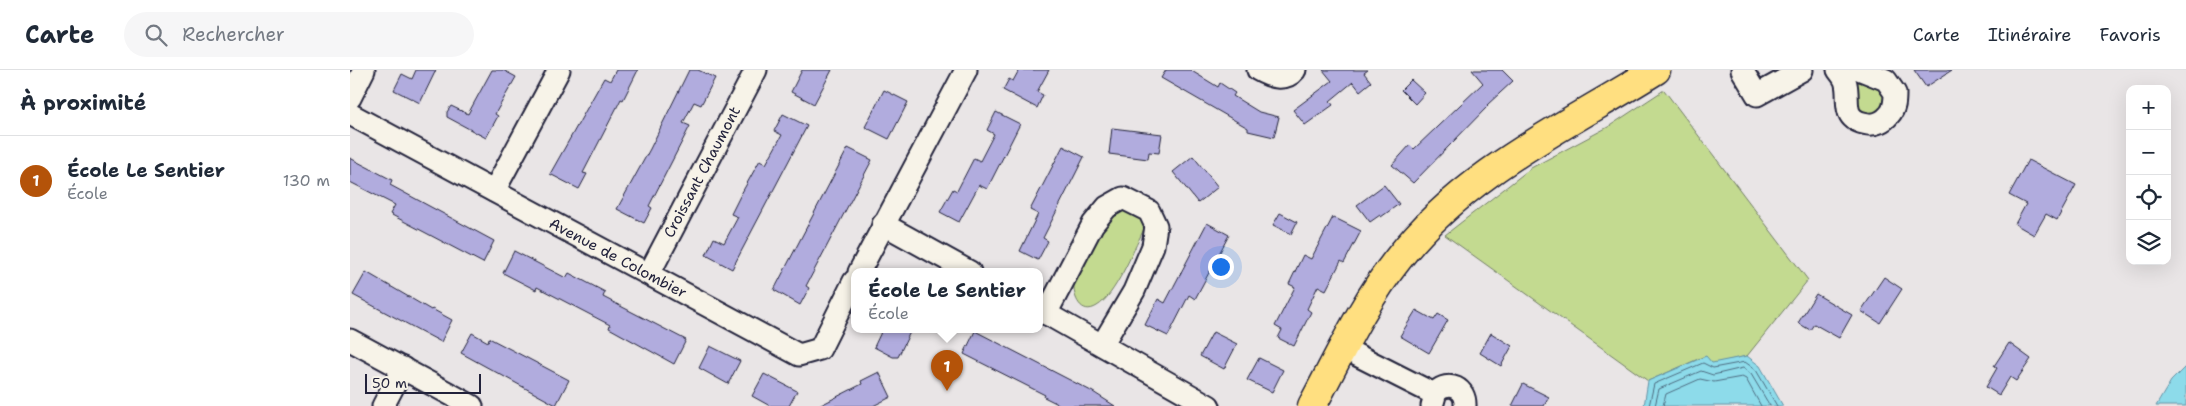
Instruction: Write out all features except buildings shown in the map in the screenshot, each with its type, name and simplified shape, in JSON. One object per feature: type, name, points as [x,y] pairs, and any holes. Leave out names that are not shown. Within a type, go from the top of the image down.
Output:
[{"type":"main road","points":[[1312,406],[1343,348],[1390,269],[1440,211],[1501,164],[1643,73]]},
{"type":"street","points":[[350,98],[364,70]]},
{"type":"street","points":[[494,191],[558,70]]},
{"type":"street","name":"Croissant Chaumont","points":[[648,274],[756,70]]},
{"type":"street","points":[[861,268],[966,70]]},
{"type":"street","points":[[1258,70],[1267,75],[1280,78],[1292,74],[1295,70]]},
{"type":"street","points":[[1742,70],[1757,95],[1802,70]]},
{"type":"street","points":[[1838,70],[1846,85],[1846,103],[1850,114],[1860,122],[1873,124],[1892,111],[1895,93],[1886,80],[1861,70]]},
{"type":"street","name":"Avenue de Colombier","points":[[350,114],[799,355],[820,349],[851,287]]},
{"type":"street","points":[[1102,345],[1134,291],[1153,246],[1156,226],[1149,210],[1123,198],[1107,207],[1093,224],[1043,312],[1209,406]]},
{"type":"street","points":[[883,224],[963,268]]},
{"type":"street","points":[[350,340],[472,406]]},
{"type":"street","points":[[1343,348],[1433,400],[1443,387],[1455,387],[1464,394],[1465,406]]},
{"type":"street","points":[[383,406],[403,368]]},
{"type":"green space","points":[[1850,70],[1888,93],[1879,115],[1859,115]]},
{"type":"green space","points":[[1664,90],[1808,280],[1747,356],[1712,364],[1705,356],[1648,381],[1445,235],[1531,168],[1608,127]]},
{"type":"green space","points":[[1122,209],[1141,214],[1145,225],[1143,231],[1123,272],[1110,293],[1097,306],[1087,309],[1079,304],[1074,284],[1108,218]]},
{"type":"water","points":[[1706,356],[1712,363],[1747,356],[1760,366],[1783,406],[1644,406],[1648,381]]},
{"type":"water","points":[[2186,366],[2186,406],[2156,406],[2171,381]]},
{"type":"place","name":"École Le Sentier","points":[[947,391]]}]
